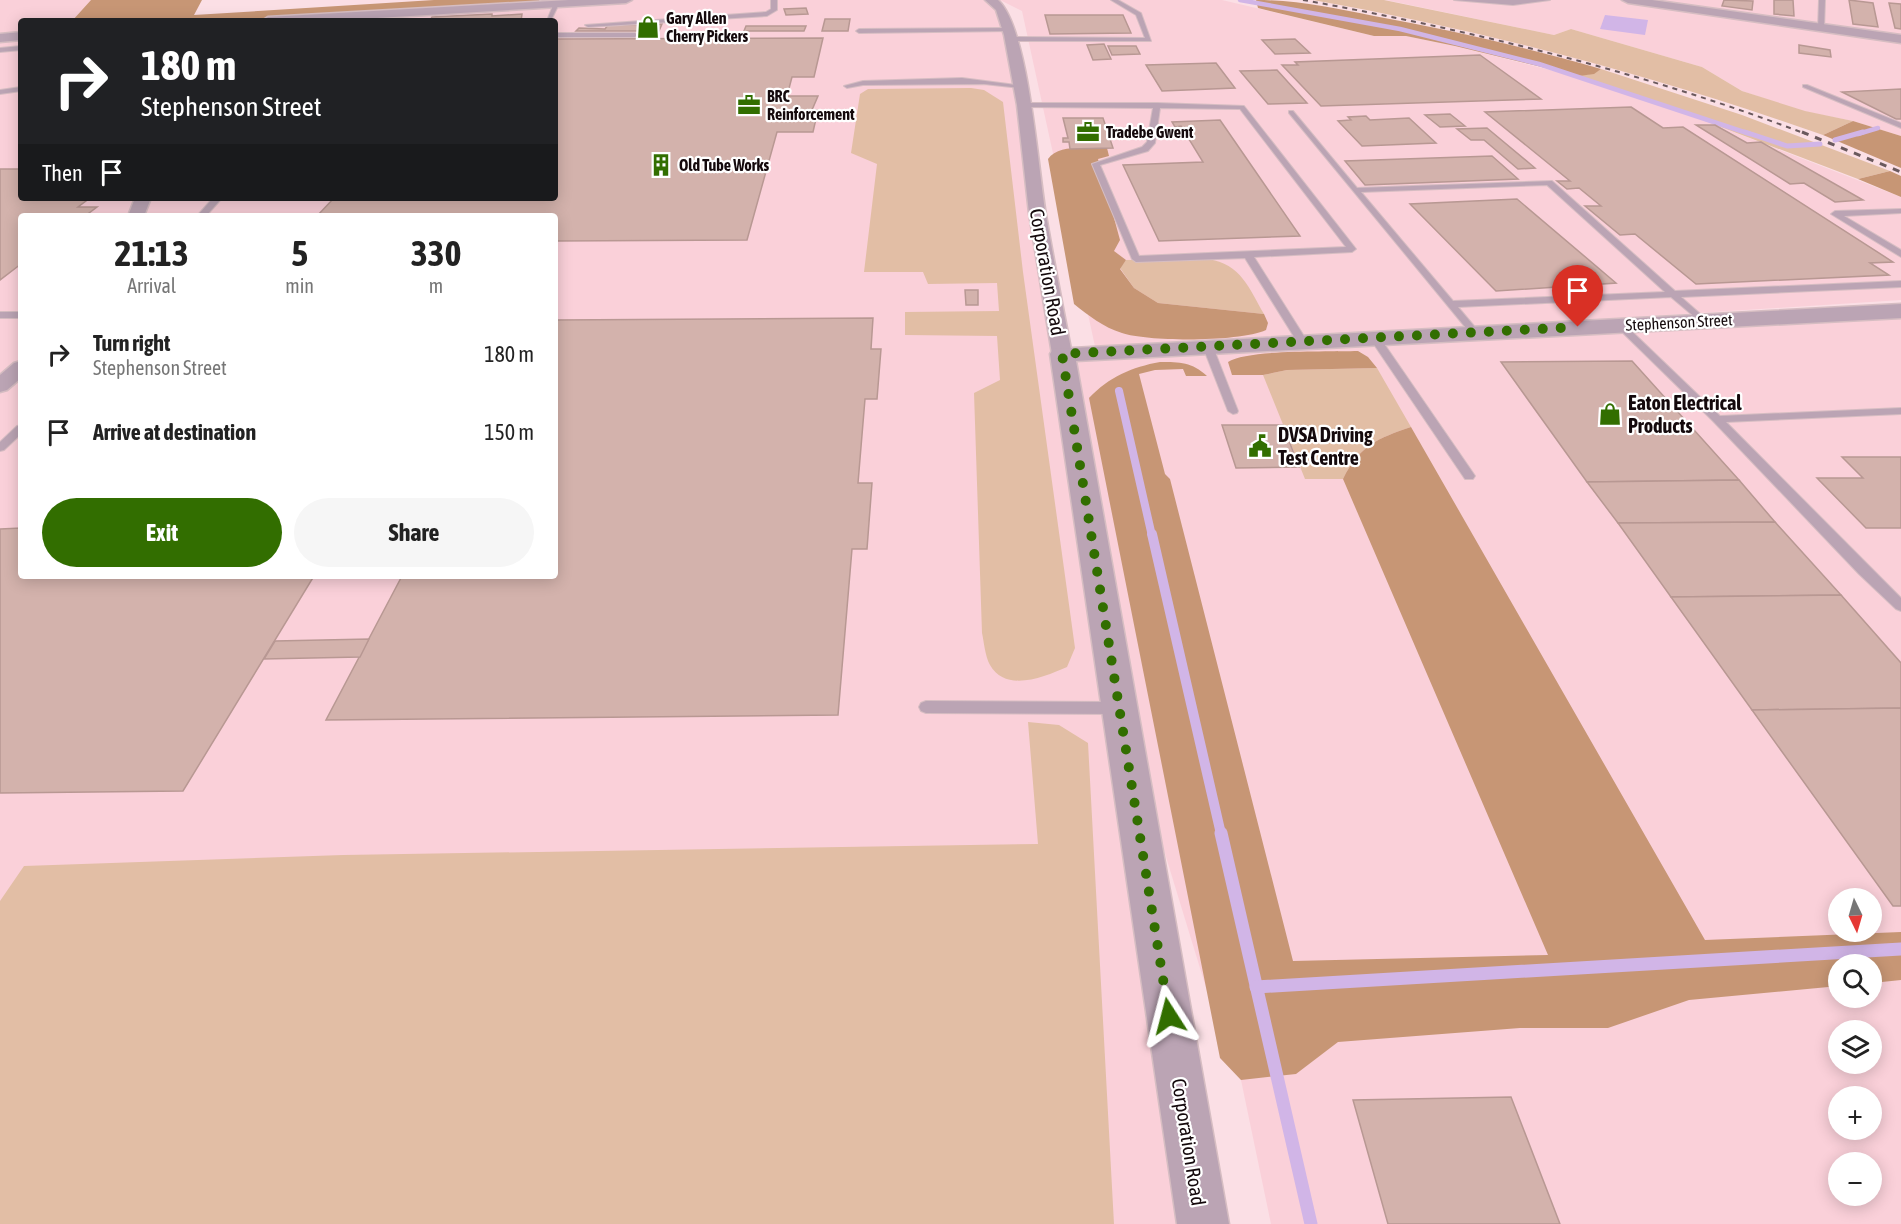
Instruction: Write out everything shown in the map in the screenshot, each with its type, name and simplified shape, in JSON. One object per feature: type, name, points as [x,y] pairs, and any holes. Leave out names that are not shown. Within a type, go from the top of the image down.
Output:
[{"type":"street","points":[[327,18],[560,2],[626,0]]},
{"type":"street","name":"Corporation Road","points":[[991,0],[1001,9],[1010,35],[1024,105],[1037,213],[1062,354],[1203,1224]]},
{"type":"street","points":[[1628,0],[1901,39]]},
{"type":"street","points":[[0,38],[18,36]]},
{"type":"street","name":"Stephenson Street","points":[[1062,354],[1901,311]]},
{"type":"street","points":[[0,386],[18,370]]},
{"type":"lane","points":[[588,25],[766,14],[774,10],[774,0]]},
{"type":"lane","points":[[859,31],[1149,40],[1139,14],[1114,0]]},
{"type":"lane","points":[[1457,0],[1513,3],[1547,0]]},
{"type":"lane","points":[[1821,29],[1822,0]]},
{"type":"lane","points":[[550,17],[560,2]]},
{"type":"lane","points":[[558,35],[635,35]]},
{"type":"lane","points":[[0,50],[18,48]]},
{"type":"lane","points":[[847,86],[863,83],[982,83],[1020,86]]},
{"type":"lane","points":[[1805,87],[1901,126]]},
{"type":"lane","points":[[0,92],[18,89]]},
{"type":"lane","points":[[1024,105],[1157,105],[1242,107],[1352,249],[1136,259],[1096,164],[1145,149],[1151,143],[1157,105]]},
{"type":"lane","points":[[1291,112],[1474,332]]},
{"type":"lane","points":[[1355,190],[1549,183],[1702,321]]},
{"type":"lane","points":[[204,213],[215,201]]},
{"type":"lane","points":[[1901,211],[1835,214],[1901,254]]},
{"type":"lane","points":[[1248,255],[1302,341]]},
{"type":"lane","points":[[1450,304],[1901,284]]},
{"type":"lane","points":[[0,315],[18,315]]},
{"type":"lane","points":[[1620,325],[1717,418],[1901,606]]},
{"type":"lane","points":[[1374,337],[1469,476]]},
{"type":"lane","points":[[1208,347],[1233,411]]},
{"type":"lane","points":[[1717,418],[1901,411]]},
{"type":"lane","points":[[0,448],[18,431]]},
{"type":"lane","points":[[926,707],[1120,708]]},
{"type":"shaded area","points":[[0,0],[91,0],[75,18],[18,18],[18,201],[558,201],[558,18],[319,18],[626,0],[991,0],[1001,9],[1062,354],[1096,351],[1022,11],[1000,0],[1222,0],[1374,36],[1406,36],[1455,46],[1566,74],[1700,119],[1901,197],[1901,300],[1141,349],[1901,317],[1901,949],[1207,991],[1122,713],[1191,1224],[0,1224]]},
{"type":"shaded area","points":[[91,0],[202,0],[194,15],[434,0],[539,0],[541,4],[316,18],[75,18]]},
{"type":"shaded area","points":[[1256,0],[1315,5],[1402,21],[1516,46],[1601,69],[1594,74],[1579,76],[1406,36],[1374,36],[1258,8]]},
{"type":"shaded area","points":[[1313,0],[1384,0],[1554,35],[1571,29],[1702,67],[1742,91],[1805,111],[1853,121],[1823,135],[1697,93],[1571,57],[1443,26]]},
{"type":"shaded area","points":[[1386,0],[1901,0],[1901,136],[1853,121],[1802,111],[1742,91],[1702,67],[1571,29],[1554,35]]},
{"type":"shaded area","points":[[1605,15],[1648,20],[1645,35],[1600,29]]},
{"type":"shaded area","points":[[1601,69],[1742,115],[1890,171],[1858,179],[1700,119],[1566,74],[1584,75]]},
{"type":"shaded area","points":[[971,88],[984,90],[1003,102],[1023,272],[1075,648],[1067,667],[1037,678],[1015,681],[997,674],[990,665],[982,633],[974,393],[1000,380],[997,336],[905,335],[905,312],[999,311],[997,283],[928,284],[923,272],[864,272],[877,164],[851,153],[860,94],[868,89]]},
{"type":"shaded area","points":[[1853,121],[1901,136],[1901,168],[1823,135]]},
{"type":"shaded area","points":[[1107,148],[1109,156],[1098,159],[1120,240],[1114,251],[1126,260],[1120,269],[1134,288],[1158,303],[1264,314],[1268,323],[1266,330],[1216,339],[1135,336],[1109,328],[1074,304],[1048,159],[1053,154],[1067,149]]},
{"type":"shaded area","points":[[1890,171],[1901,176],[1901,197],[1858,179]]},
{"type":"shaded area","points":[[1208,259],[1229,266],[1236,272],[1248,286],[1264,314],[1158,303],[1134,288],[1120,268],[1126,260]]},
{"type":"shaded area","points":[[1358,351],[1368,357],[1377,368],[1287,370],[1263,375],[1232,375],[1228,362],[1238,358],[1271,353]]},
{"type":"shaded area","points":[[1160,362],[1174,362],[1196,368],[1207,376],[1186,376],[1183,369],[1155,370],[1139,374],[1165,474],[1170,479],[1293,961],[1548,955],[1343,479],[1363,451],[1389,435],[1411,427],[1705,940],[1828,935],[1828,942],[1882,942],[1882,933],[1901,932],[1901,980],[1882,982],[1882,954],[1828,954],[1828,987],[1689,1000],[1608,1028],[1520,1028],[1338,1042],[1296,1074],[1241,1080],[1220,1058],[1089,398],[1105,384],[1140,367]]},
{"type":"shaded area","points":[[1377,368],[1411,427],[1379,440],[1363,451],[1343,479],[1305,479],[1263,375],[1287,370]]},
{"type":"shaded area","points":[[1028,722],[1059,725],[1088,743],[1114,1224],[0,1224],[0,901],[24,866],[343,855],[1038,844]]},
{"type":"shaded area","points":[[1901,958],[1901,1224],[1271,1224],[1226,1008],[1828,963],[1828,1008],[1882,1008],[1882,959]]},
{"type":"building","points":[[1724,0],[1753,1],[1752,10],[1722,6]]},
{"type":"building","points":[[1774,0],[1793,0],[1794,16],[1774,14]]},
{"type":"building","points":[[1849,0],[1873,3],[1878,27],[1853,24]]},
{"type":"building","points":[[1889,3],[1901,4],[1901,29],[1895,28]]},
{"type":"building","points":[[806,8],[808,14],[786,15],[784,9]]},
{"type":"building","points":[[492,14],[492,16],[522,14],[521,18],[432,17]]},
{"type":"building","points":[[1045,15],[1123,15],[1131,33],[1050,34]]},
{"type":"building","points":[[825,19],[850,19],[848,31],[822,31]]},
{"type":"building","points":[[662,24],[659,31],[576,31],[579,28],[605,29],[608,25]]},
{"type":"building","points":[[746,26],[806,26],[804,31],[744,31]]},
{"type":"building","name":"Old Tube Works","points":[[823,38],[814,77],[792,77],[787,96],[818,96],[812,110],[818,110],[813,132],[777,132],[747,240],[558,241],[558,213],[320,213],[331,201],[558,201],[558,39]]},
{"type":"building","points":[[1295,39],[1310,53],[1275,54],[1262,40]]},
{"type":"building","points":[[1104,44],[1111,59],[1093,60],[1087,45]]},
{"type":"building","points":[[1799,45],[1830,50],[1831,57],[1799,53]]},
{"type":"building","points":[[1108,46],[1136,46],[1140,54],[1112,55]]},
{"type":"building","points":[[1480,55],[1541,99],[1321,106],[1282,65],[1298,65],[1295,62]]},
{"type":"building","points":[[1216,63],[1235,88],[1162,91],[1146,65]]},
{"type":"building","points":[[1277,70],[1307,103],[1268,104],[1240,71]]},
{"type":"building","points":[[1901,89],[1901,119],[1896,119],[1842,92]]},
{"type":"building","points":[[1631,107],[1663,128],[1683,127],[1893,262],[1870,263],[1889,275],[1696,284],[1635,234],[1620,235],[1585,206],[1601,206],[1579,188],[1567,189],[1557,181],[1570,181],[1485,112]]},
{"type":"building","points":[[1450,114],[1465,126],[1440,127],[1425,115]]},
{"type":"building","points":[[1366,116],[1370,120],[1409,118],[1436,143],[1362,146],[1338,121],[1351,120],[1348,117]]},
{"type":"building","points":[[1063,118],[1103,118],[1113,148],[1070,149],[1069,142],[1063,142],[1063,138],[1068,138]]},
{"type":"building","points":[[1220,120],[1300,236],[1159,241],[1123,165],[1203,162],[1181,126],[1175,127],[1172,122]]},
{"type":"building","points":[[1696,125],[1715,125],[1747,143],[1761,142],[1863,200],[1835,202],[1804,183],[1790,184]]},
{"type":"building","points":[[1487,128],[1535,168],[1518,169],[1484,140],[1471,140],[1457,129]]},
{"type":"building","points":[[1492,156],[1518,179],[1365,185],[1345,161]]},
{"type":"building","points":[[0,169],[18,169],[18,201],[86,201],[78,207],[97,207],[89,213],[18,213],[18,266],[0,280]]},
{"type":"building","points":[[1517,199],[1616,283],[1496,291],[1410,204]]},
{"type":"building","points":[[965,290],[978,290],[978,305],[966,305]]},
{"type":"building","points":[[873,318],[871,349],[881,349],[877,399],[865,399],[858,483],[872,483],[867,549],[852,549],[838,715],[326,720],[400,579],[558,579],[558,320]]},
{"type":"building","points":[[1632,361],[1739,480],[1587,482],[1501,362]]},
{"type":"building","points":[[1222,425],[1283,425],[1299,467],[1236,468]]},
{"type":"building","points":[[1842,457],[1901,457],[1901,528],[1866,528],[1817,478],[1863,478]]},
{"type":"building","points":[[1739,480],[1775,522],[1618,523],[1587,482]]},
{"type":"building","points":[[1775,522],[1841,595],[1671,597],[1618,523]]},
{"type":"building","points":[[18,528],[18,579],[312,579],[183,791],[0,793],[0,529]]},
{"type":"building","points":[[1841,595],[1901,663],[1901,708],[1752,710],[1671,597]]},
{"type":"building","points":[[369,639],[360,657],[264,659],[275,641]]},
{"type":"building","points":[[1901,708],[1901,906],[1893,906],[1752,710]]},
{"type":"building","points":[[1511,1097],[1560,1224],[1388,1224],[1353,1100]]},
{"type":"waterway","points":[[1240,0],[1400,29],[1539,64],[1750,134]]},
{"type":"waterway","points":[[1858,134],[1878,128]]},
{"type":"waterway","points":[[1745,132],[1787,146],[1820,144]]},
{"type":"waterway","points":[[1835,140],[1863,132]]},
{"type":"waterway","points":[[1119,391],[1152,536]]},
{"type":"waterway","points":[[1152,534],[1221,834]]},
{"type":"waterway","points":[[1221,833],[1256,987]]},
{"type":"waterway","points":[[1256,987],[1901,949]]},
{"type":"waterway","points":[[1256,987],[1311,1224]]},
{"type":"railway","points":[[1303,0],[1431,25],[1558,55],[1683,91],[1806,134]]},
{"type":"railway","points":[[1802,132],[1901,172]]},
{"type":"place","name":"Gary Allen Cherry Pickers","points":[[648,27]]},
{"type":"place","name":"BRC Reinforcement","points":[[749,105]]},
{"type":"place","name":"Tradebe Gwent","points":[[1088,132]]},
{"type":"place","name":"Old Tube Works","points":[[661,165]]},
{"type":"place","name":"Eaton Electrical Products","points":[[1610,414]]},
{"type":"place","name":"DVSA Driving Test Centre","points":[[1260,446]]},
{"type":"route","points":[[1169,1016],[1062,354],[1578,327]]}]
